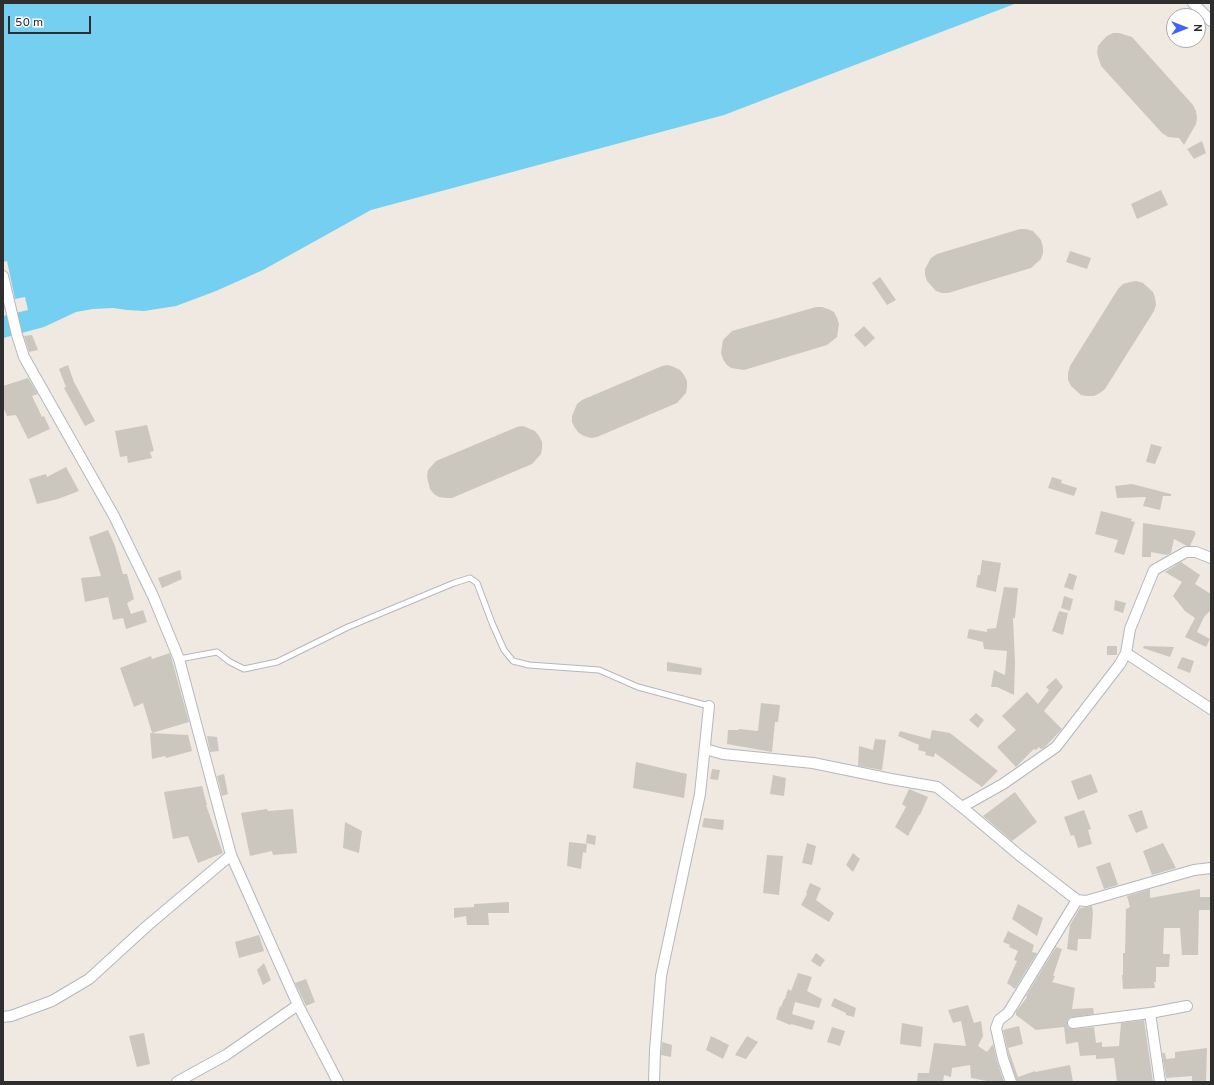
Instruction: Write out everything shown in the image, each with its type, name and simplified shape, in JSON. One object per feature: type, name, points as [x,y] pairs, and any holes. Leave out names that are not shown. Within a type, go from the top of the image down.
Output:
[{"type":"street","points":[[1193,3],[1211,21]]},
{"type":"street","points":[[3,276],[17,335],[24,357],[114,516],[153,596],[179,659],[231,855],[298,1005],[338,1082]]},
{"type":"street","points":[[962,807],[1003,784],[1056,747],[1120,664],[1126,653],[1130,629],[1154,570],[1186,552],[1196,552],[1211,558]]},
{"type":"street","points":[[1126,653],[1211,709]]},
{"type":"street","points":[[654,1082],[661,976],[700,794],[708,706]]},
{"type":"street","points":[[705,749],[723,754],[813,763],[937,787],[1019,855],[1077,900],[1086,901],[1194,870],[1211,868]]},
{"type":"street","points":[[3,1017],[11,1016],[52,1001],[89,979],[147,926],[231,855]]},
{"type":"street","points":[[1011,1082],[1003,1059],[996,1028],[999,1020],[1008,1013],[1077,900]]},
{"type":"street","points":[[177,1082],[226,1055],[298,1005]]},
{"type":"street","points":[[1073,1023],[1150,1013],[1187,1006]]},
{"type":"street","points":[[1150,1013],[1160,1082]]},
{"type":"lane","points":[[179,659],[217,652],[230,662],[244,669],[277,662],[348,627],[454,583],[470,578],[477,583],[504,650],[514,661],[529,665],[599,670],[638,687],[708,706]]},
{"type":"water","points":[[3,3],[1017,3],[724,115],[371,210],[263,270],[216,291],[176,306],[144,311],[113,308],[76,312],[44,327],[3,338]]},
{"type":"pier","points":[[7,261],[15,299],[25,297],[28,310],[3,316],[3,262]]},
{"type":"building","points":[[1113,33],[1119,33],[1132,37],[1193,105],[1196,111],[1196,124],[1184,145],[1179,138],[1168,137],[1162,133],[1101,66],[1097,53],[1098,46],[1107,36]]},
{"type":"building","points":[[1202,141],[1206,153],[1194,159],[1187,149]]},
{"type":"building","points":[[1161,190],[1168,205],[1137,219],[1131,204]]},
{"type":"building","points":[[1020,229],[1033,231],[1041,240],[1043,247],[1041,259],[1031,268],[948,293],[936,291],[927,281],[925,269],[931,258],[937,254]]},
{"type":"building","points":[[1070,251],[1091,258],[1087,269],[1066,262]]},
{"type":"building","points":[[880,277],[896,300],[887,305],[872,283]]},
{"type":"building","points":[[1136,281],[1143,283],[1153,292],[1156,305],[1154,311],[1105,389],[1094,396],[1081,395],[1071,386],[1068,380],[1070,366],[1118,289],[1123,284]]},
{"type":"building","points":[[816,307],[822,307],[834,312],[839,324],[837,337],[827,345],[744,370],[731,368],[723,359],[721,353],[723,340],[732,331]]},
{"type":"building","points":[[864,326],[875,338],[865,347],[854,335]]},
{"type":"building","points":[[32,335],[38,350],[29,352],[24,336]]},
{"type":"building","points":[[68,365],[74,382],[95,421],[85,426],[64,388],[66,387],[59,369]]},
{"type":"building","points":[[668,365],[680,370],[687,381],[686,393],[677,403],[597,437],[591,438],[584,436],[575,428],[572,422],[572,416],[577,404],[582,400],[662,366]]},
{"type":"building","points":[[28,378],[38,394],[32,396],[42,417],[44,416],[50,429],[28,439],[16,415],[7,416],[3,407],[3,386]]},
{"type":"building","points":[[147,425],[154,451],[150,452],[152,458],[128,463],[127,456],[120,457],[115,431]]},
{"type":"building","points":[[523,426],[535,431],[542,442],[541,454],[532,464],[452,498],[439,497],[430,489],[427,477],[428,470],[436,461],[517,427]]},
{"type":"building","points":[[1151,444],[1162,447],[1155,464],[1146,462]]},
{"type":"building","points":[[66,467],[79,491],[58,499],[37,504],[29,479],[46,474],[47,477]]},
{"type":"building","points":[[1052,477],[1062,480],[1061,483],[1077,488],[1074,496],[1048,488]]},
{"type":"building","points":[[1132,484],[1171,494],[1171,496],[1163,496],[1160,510],[1143,506],[1146,497],[1117,498],[1115,486]]},
{"type":"building","points":[[1101,511],[1132,519],[1131,521],[1135,522],[1124,555],[1114,552],[1118,540],[1095,534]]},
{"type":"building","points":[[1143,523],[1195,531],[1196,533],[1190,546],[1187,546],[1174,539],[1171,553],[1167,555],[1151,552],[1151,557],[1142,557]]},
{"type":"building","points":[[108,530],[115,546],[123,574],[127,574],[134,599],[127,603],[131,614],[143,610],[147,622],[126,629],[123,618],[113,620],[108,597],[85,602],[81,578],[101,576],[89,537]]},
{"type":"building","points":[[982,560],[1001,563],[996,592],[976,587],[978,575],[980,575]]},
{"type":"building","points":[[1181,562],[1200,575],[1195,584],[1211,594],[1211,610],[1204,617],[1197,632],[1210,639],[1206,647],[1185,637],[1195,618],[1185,611],[1173,596],[1182,582],[1165,572]]},
{"type":"building","points":[[180,570],[182,579],[162,588],[158,578]]},
{"type":"building","points":[[1069,573],[1077,576],[1073,590],[1064,587]]},
{"type":"building","points":[[1004,587],[1018,588],[1015,618],[1013,618],[1015,663],[1014,695],[997,687],[991,687],[994,670],[1005,675],[1007,651],[984,649],[983,642],[967,638],[969,629],[987,632],[987,629],[996,628]]},
{"type":"building","points":[[1064,596],[1073,599],[1070,611],[1061,608]]},
{"type":"building","points":[[1115,600],[1126,603],[1123,613],[1114,610]]},
{"type":"building","points":[[1059,611],[1068,613],[1063,635],[1052,631]]},
{"type":"building","points":[[1107,646],[1117,646],[1117,655],[1107,655]]},
{"type":"building","points":[[1144,646],[1174,647],[1170,657],[1143,648]]},
{"type":"building","points":[[170,653],[189,722],[152,733],[143,703],[134,707],[120,668],[151,656],[152,659]]},
{"type":"building","points":[[1182,657],[1194,661],[1190,673],[1177,668]]},
{"type":"building","points":[[667,662],[702,668],[701,675],[667,671]]},
{"type":"building","points":[[1056,678],[1063,687],[1044,711],[1062,729],[1044,748],[1041,749],[1039,747],[1036,750],[1034,749],[1016,767],[997,747],[1016,730],[1002,716],[1027,692],[1038,704],[1049,690],[1046,687]]},
{"type":"building","points":[[761,703],[780,705],[778,722],[775,722],[772,752],[727,744],[728,730],[739,729],[758,731]]},
{"type":"building","points":[[976,713],[984,720],[978,728],[969,720]]},
{"type":"building","points":[[932,730],[950,733],[998,771],[982,787],[935,753],[934,757],[925,755],[926,752],[918,750],[919,745],[898,736],[900,731],[930,739]]},
{"type":"building","points":[[150,733],[188,735],[192,751],[166,758],[165,756],[152,759]]},
{"type":"building","points":[[207,736],[217,737],[219,751],[210,752]]},
{"type":"building","points":[[875,739],[886,740],[882,770],[858,766],[859,746],[873,750]]},
{"type":"building","points":[[636,762],[687,774],[684,798],[633,788]]},
{"type":"building","points":[[712,769],[720,770],[718,780],[710,779]]},
{"type":"building","points":[[224,774],[228,794],[222,796],[217,776]]},
{"type":"building","points":[[1091,774],[1098,792],[1078,800],[1071,781]]},
{"type":"building","points":[[773,775],[786,778],[784,796],[770,794]]},
{"type":"building","points":[[202,786],[206,805],[223,853],[198,863],[188,836],[173,839],[164,792]]},
{"type":"building","points":[[909,789],[928,797],[908,836],[895,827],[906,807],[902,804]]},
{"type":"building","points":[[1015,792],[1037,822],[1012,841],[983,816]]},
{"type":"building","points":[[267,809],[268,811],[293,809],[297,853],[273,855],[272,851],[250,856],[241,813]]},
{"type":"building","points":[[1084,810],[1091,829],[1088,830],[1092,844],[1078,848],[1074,835],[1071,836],[1064,817]]},
{"type":"building","points":[[1142,810],[1148,828],[1136,833],[1128,815]]},
{"type":"building","points":[[704,818],[724,820],[723,830],[702,827]]},
{"type":"building","points":[[345,822],[362,831],[359,853],[343,848]]},
{"type":"building","points":[[587,834],[596,836],[595,845],[586,843]]},
{"type":"building","points":[[569,842],[587,844],[586,853],[583,852],[581,869],[567,866]]},
{"type":"building","points":[[807,843],[816,846],[812,865],[802,863]]},
{"type":"building","points":[[1163,843],[1176,868],[1152,875],[1143,851]]},
{"type":"building","points":[[853,853],[860,859],[853,872],[846,865]]},
{"type":"building","points":[[767,855],[783,856],[779,895],[763,893]]},
{"type":"building","points":[[1110,862],[1118,885],[1104,889],[1096,867]]},
{"type":"building","points":[[810,883],[821,888],[816,900],[834,913],[829,922],[801,905],[807,894],[806,893]]},
{"type":"building","points":[[1150,889],[1150,898],[1200,889],[1200,897],[1210,897],[1210,910],[1199,910],[1198,955],[1182,955],[1180,928],[1164,928],[1163,954],[1170,954],[1169,967],[1156,967],[1156,982],[1154,982],[1155,988],[1123,989],[1122,975],[1123,953],[1125,953],[1126,909],[1130,907],[1127,896]]},
{"type":"building","points":[[509,902],[509,913],[488,913],[489,925],[467,925],[466,916],[454,918],[454,908],[474,907],[474,904]]},
{"type":"building","points":[[1018,904],[1043,918],[1037,936],[1012,919]]},
{"type":"building","points":[[1092,906],[1093,913],[1091,939],[1078,939],[1077,951],[1067,949],[1070,925],[1080,908]]},
{"type":"building","points":[[1008,931],[1034,945],[1032,952],[1037,953],[1015,989],[1007,983],[1017,961],[1014,960],[1018,951],[1009,947],[1010,945],[1003,942]]},
{"type":"building","points":[[259,935],[264,951],[239,958],[235,942]]},
{"type":"building","points":[[1056,947],[1062,949],[1052,982],[1075,988],[1072,1009],[1093,1008],[1094,1014],[1069,1018],[1067,1021],[1068,1027],[1073,1029],[1094,1027],[1096,1043],[1102,1042],[1102,1047],[1119,1046],[1121,1023],[1144,1020],[1153,1082],[1117,1082],[1114,1058],[1096,1059],[1096,1055],[1080,1056],[1078,1042],[1066,1044],[1064,1027],[1036,1030],[1016,1015],[1016,1012],[1027,997],[1026,996]]},
{"type":"building","points":[[816,953],[825,960],[820,967],[811,961]]},
{"type":"building","points":[[264,963],[271,980],[263,985],[257,970]]},
{"type":"building","points":[[798,973],[812,977],[807,991],[822,999],[819,1008],[795,1002],[792,1014],[815,1021],[812,1030],[790,1025],[776,1019],[788,989],[791,991]]},
{"type":"building","points":[[306,979],[315,1002],[306,1006],[295,983]]},
{"type":"building","points":[[834,998],[856,1008],[854,1017],[846,1015],[846,1013],[831,1006]]},
{"type":"building","points":[[968,1005],[974,1023],[981,1021],[983,1036],[978,1046],[987,1052],[993,1044],[1004,1082],[992,1082],[971,1078],[970,1065],[952,1068],[951,1077],[944,1075],[943,1082],[917,1082],[918,1073],[929,1073],[934,1043],[966,1046],[961,1021],[953,1023],[948,1010]]},
{"type":"building","points":[[902,1023],[923,1027],[921,1047],[900,1044]]},
{"type":"building","points":[[1019,1026],[1023,1044],[1008,1048],[1018,1077],[1035,1071],[1070,1065],[1073,1082],[1017,1082],[1009,1057],[1003,1030]]},
{"type":"building","points":[[832,1027],[845,1031],[840,1046],[827,1042]]},
{"type":"building","points":[[144,1033],[150,1064],[137,1067],[129,1036]]},
{"type":"building","points":[[711,1036],[729,1045],[723,1059],[706,1050]]},
{"type":"building","points":[[747,1036],[758,1042],[746,1059],[735,1055]]},
{"type":"building","points":[[662,1042],[672,1045],[671,1057],[661,1055]]},
{"type":"building","points":[[1207,1048],[1206,1082],[1192,1082],[1192,1076],[1166,1078],[1162,1053],[1165,1053],[1166,1059],[1175,1058],[1175,1052]]}]
